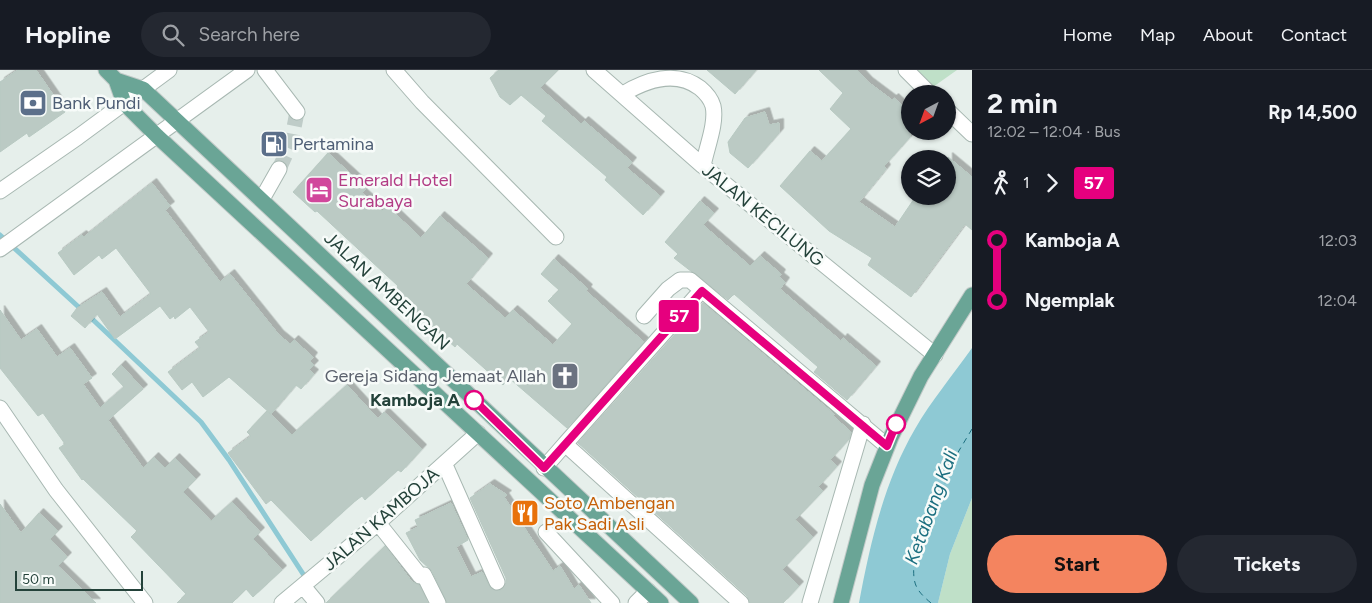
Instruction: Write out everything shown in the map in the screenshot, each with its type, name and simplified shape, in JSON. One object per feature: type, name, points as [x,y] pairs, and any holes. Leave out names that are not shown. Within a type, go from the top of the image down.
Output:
[{"type":"main road","name":"JALAN AMBENGAN","points":[[111,75],[143,89],[262,199],[544,468],[691,603]]},
{"type":"main road","name":"JALAN AMBENGAN","points":[[111,75],[124,103],[157,136],[661,603]]},
{"type":"main road","points":[[841,603],[872,485],[887,446],[902,412],[962,308],[972,295]]},
{"type":"street","points":[[0,191],[169,70]]},
{"type":"street","points":[[1,248],[247,70]]},
{"type":"street","points":[[264,70],[297,112]]},
{"type":"street","points":[[394,70],[422,102],[556,237]]},
{"type":"street","name":"JALAN KECILUNG","points":[[594,70],[703,166],[935,355]]},
{"type":"street","points":[[906,70],[921,85]]},
{"type":"street","points":[[623,94],[652,78],[675,76],[694,83],[708,96],[713,105],[714,121],[703,166]]},
{"type":"street","points":[[956,119],[972,134]]},
{"type":"street","points":[[262,199],[279,169]]},
{"type":"street","points":[[644,316],[668,288],[680,280],[690,280],[887,446]]},
{"type":"street","points":[[544,468],[702,291]]},
{"type":"street","points":[[0,408],[56,490],[145,603]]},
{"type":"street","points":[[810,603],[863,424]]},
{"type":"street","name":"JALAN KAMBOJA","points":[[282,603],[445,465],[478,433]]},
{"type":"street","points":[[565,444],[741,603]]},
{"type":"street","points":[[445,465],[497,582]]},
{"type":"street","points":[[378,523],[420,576],[424,575],[438,603]]},
{"type":"street","points":[[546,532],[612,603]]},
{"type":"street","points":[[307,583],[317,603]]},
{"type":"street","points":[[636,603],[648,591]]},
{"type":"green space","points":[[915,70],[957,70],[936,85],[931,85]]},
{"type":"green space","points":[[972,498],[972,603],[938,603],[950,554]]},
{"type":"water","name":"Ketabang Kali","points":[[972,348],[972,498],[950,554],[938,603],[859,603],[873,536],[887,492],[904,449],[935,398]]},
{"type":"building","name":"Bank Pundi","points":[[18,70],[36,70],[65,112],[29,137],[27,133],[0,152],[0,82]]},
{"type":"building","points":[[499,70],[558,70],[540,88],[581,124],[584,121],[632,162],[627,168],[660,196],[643,215],[605,180],[607,177],[542,121],[546,116],[521,95],[510,105],[500,97],[490,78]]},
{"type":"building","points":[[707,70],[756,70],[735,94]]},
{"type":"building","points":[[819,70],[857,70],[868,82],[901,105],[901,140],[907,140],[884,166],[886,169],[859,202],[895,227],[910,205],[956,205],[956,164],[972,177],[972,230],[965,224],[911,297],[868,265],[872,258],[829,231],[780,186],[810,151],[822,161],[851,129],[830,109],[843,93]]},
{"type":"building","points":[[765,112],[769,125],[779,123],[779,133],[748,168],[730,153],[728,142],[745,118]]},
{"type":"building","points":[[328,153],[366,188],[362,193],[382,211],[387,206],[421,238],[440,216],[488,258],[466,284],[505,318],[513,310],[553,345],[572,324],[548,301],[559,290],[541,274],[554,259],[588,289],[586,291],[644,342],[567,428],[509,378],[503,385],[457,344],[455,347],[393,293],[398,286],[317,211],[315,212],[293,192]]},
{"type":"building","points":[[152,183],[170,206],[165,210],[220,282],[230,274],[279,335],[290,344],[294,340],[313,357],[310,361],[314,365],[309,370],[314,374],[301,389],[296,385],[271,414],[229,377],[203,397],[192,382],[182,390],[168,372],[200,348],[195,342],[209,332],[190,307],[175,319],[174,316],[170,319],[160,306],[115,339],[97,314],[85,328],[71,316],[77,308],[102,292],[120,317],[151,294],[116,248],[102,259],[99,255],[74,275],[58,253],[82,235],[84,237]]},
{"type":"building","points":[[700,201],[714,213],[703,225],[750,266],[760,256],[781,274],[779,277],[785,282],[780,289],[841,341],[843,338],[876,366],[847,400],[814,372],[818,367],[734,294],[728,300],[674,258],[678,254],[665,242]]},
{"type":"building","points":[[703,303],[834,414],[833,416],[851,432],[849,439],[830,460],[837,466],[818,487],[823,491],[795,520],[813,537],[782,570],[799,586],[783,603],[750,603],[747,596],[578,443]]},
{"type":"building","points":[[0,310],[21,340],[37,329],[57,357],[70,348],[92,378],[83,384],[100,408],[124,387],[112,374],[121,365],[143,389],[108,420],[143,468],[154,457],[165,468],[175,458],[196,479],[183,492],[211,521],[232,502],[260,532],[253,539],[282,570],[253,597],[246,589],[232,603],[177,603],[186,594],[131,537],[137,531],[82,480],[59,448],[65,444],[43,413],[38,416],[0,368]]},
{"type":"building","points":[[347,385],[378,419],[384,412],[422,449],[401,472],[398,470],[365,500],[362,496],[354,502],[311,541],[271,500],[266,504],[228,453],[251,436],[247,432],[267,411],[292,435]]},
{"type":"building","points":[[490,484],[507,495],[504,497],[553,571],[560,566],[574,589],[579,585],[591,603],[447,603],[432,571],[420,560],[406,533],[418,527],[415,520],[451,503],[468,540],[456,547],[471,577],[482,572],[491,589],[501,590],[506,583],[506,578],[470,498]]},
{"type":"building","points":[[0,504],[21,533],[39,513],[58,531],[50,539],[67,557],[58,566],[96,603],[0,603]]},
{"type":"building","points":[[385,546],[412,582],[419,585],[428,603],[326,603]]},
{"type":"waterway","points":[[0,235],[83,311]]},
{"type":"waterway","points":[[89,316],[201,422],[229,460],[307,580]]},
{"type":"ferry route","points":[[931,603],[917,589],[915,584],[914,559],[957,454],[972,429]]},
{"type":"tunnel","points":[[279,169],[291,143],[297,112]]},
{"type":"bus line","name":"57","points":[[474,400],[544,468],[702,291],[887,446],[896,424]]},
{"type":"place","name":"Bank Pundi","points":[[33,103]]},
{"type":"place","name":"Pertamina","points":[[274,144]]},
{"type":"place","name":"Emerald Hotel Surabaya","points":[[319,190]]},
{"type":"place","name":"Gereja Sidang Jemaat Allah","points":[[565,376]]},
{"type":"place","name":"Kamboja A","points":[[474,400]]},
{"type":"place","name":"Soto Ambengan Pak Sadi Asli","points":[[525,513]]}]
